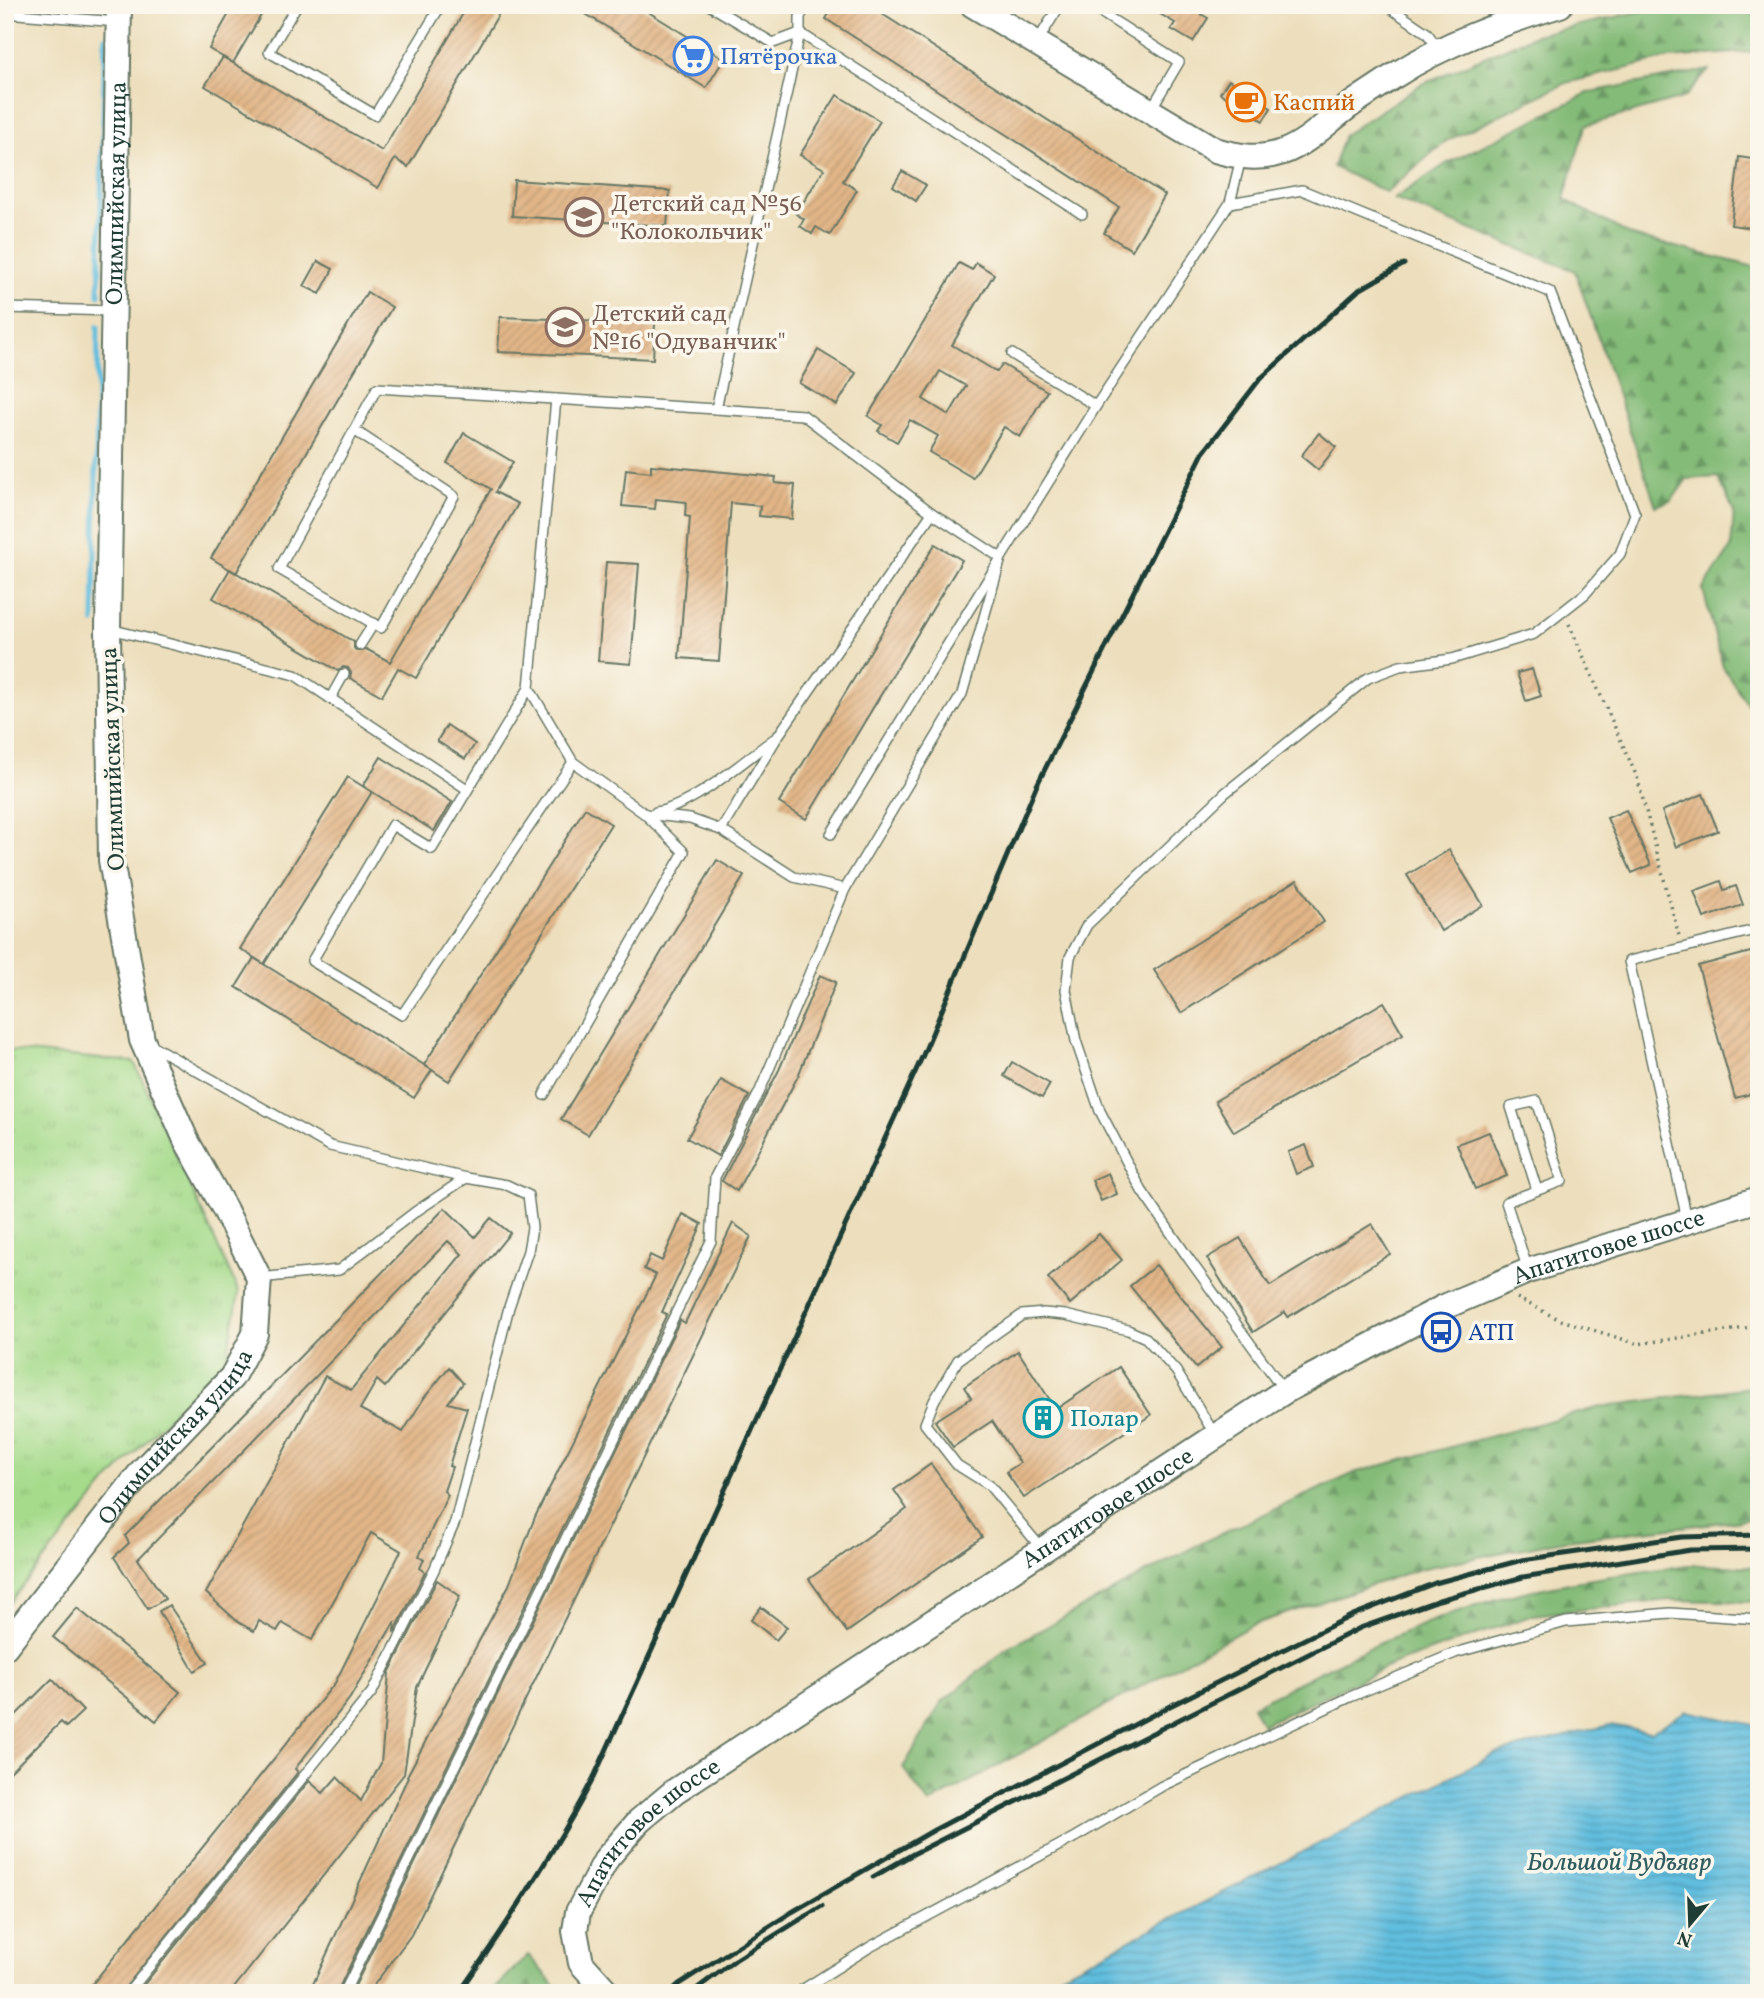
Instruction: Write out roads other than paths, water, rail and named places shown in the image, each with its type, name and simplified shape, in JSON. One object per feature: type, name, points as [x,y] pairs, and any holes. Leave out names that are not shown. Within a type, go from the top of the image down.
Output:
[{"type":"street","points":[[972,5],[1216,150],[1241,158],[1264,157],[1285,151],[1308,138],[1349,106],[1440,50],[1490,27],[1560,5]]},
{"type":"street","name":"Олимпийская улица","points":[[5,1647],[142,1471],[232,1377],[255,1334],[259,1278],[186,1140],[142,1040],[111,860],[108,628],[118,14]]},
{"type":"street","name":"Апатитовое шоссе","points":[[608,1993],[581,1963],[575,1931],[578,1912],[607,1858],[639,1821],[675,1791],[1285,1391],[1444,1307],[1528,1271],[1759,1199]]},
{"type":"lane","points":[[297,5],[269,52],[375,115],[441,5]]},
{"type":"lane","points":[[709,5],[773,43],[800,33]]},
{"type":"lane","points":[[716,409],[800,33],[800,17],[807,5]]},
{"type":"lane","points":[[1035,44],[1060,5]]},
{"type":"lane","points":[[1089,5],[1179,62],[1150,111]]},
{"type":"lane","points":[[1386,5],[1427,33],[1440,50]]},
{"type":"lane","points":[[5,49],[6,13],[118,14]]},
{"type":"lane","points":[[800,33],[1082,214]]},
{"type":"lane","points":[[831,834],[1096,406],[1230,203],[1241,158]]},
{"type":"lane","points":[[1230,203],[1302,190],[1550,292],[1635,514],[1620,554],[1585,594],[1534,634],[1452,659],[1400,666],[1368,678],[1225,793],[1087,925],[1070,957],[1066,990],[1076,1041],[1100,1111],[1142,1191],[1285,1391]]},
{"type":"lane","points":[[5,308],[114,311]]},
{"type":"lane","points":[[1012,354],[1096,406]]},
{"type":"lane","points":[[354,430],[454,496],[381,628],[279,569],[354,430],[377,388],[803,415],[932,513],[1001,558]]},
{"type":"lane","points":[[556,399],[529,688],[432,849],[393,825],[312,961],[402,1015],[573,761]]},
{"type":"lane","points":[[721,830],[778,736],[932,513]]},
{"type":"lane","points":[[344,1993],[711,1241],[715,1177],[759,1093],[845,889],[962,694],[1001,558]]},
{"type":"lane","points":[[360,645],[373,623]]},
{"type":"lane","points":[[108,628],[295,675],[467,789]]},
{"type":"lane","points":[[330,699],[344,674]]},
{"type":"lane","points":[[529,688],[573,761],[645,814],[684,852],[544,1095]]},
{"type":"lane","points":[[645,814],[672,810],[778,736]]},
{"type":"lane","points":[[645,814],[690,819],[721,830],[794,877],[845,889]]},
{"type":"lane","points":[[1688,1221],[1629,961],[1759,929]]},
{"type":"lane","points":[[128,1993],[372,1692],[455,1522],[509,1307],[528,1251],[532,1228],[528,1195],[507,1185],[330,1146],[142,1040]]},
{"type":"lane","points":[[1528,1271],[1506,1202],[1537,1191],[1562,1181],[1537,1101],[1511,1107],[1537,1191]]},
{"type":"lane","points":[[259,1278],[340,1270],[415,1212],[466,1178]]},
{"type":"lane","points":[[1042,1550],[989,1485],[957,1465],[925,1424],[934,1401],[958,1360],[1022,1315],[1065,1315],[1128,1329],[1146,1338],[1176,1371],[1216,1437]]},
{"type":"lane","points":[[797,1993],[870,1947],[1075,1837],[1162,1786],[1350,1697],[1455,1653],[1566,1622],[1670,1613],[1759,1619]]},
{"type":"water","name":"Большой Вудъявр","points":[[1686,1711],[1759,1726],[1759,1993],[1026,1993],[1497,1753],[1610,1725],[1651,1732]]},
{"type":"waterway","points":[[99,295],[105,37]]},
{"type":"waterway","points":[[94,622],[98,326]]},
{"type":"railway","points":[[459,1993],[530,1887],[594,1777],[923,1055],[1036,787],[1203,453],[1260,379],[1359,290],[1404,264]]},
{"type":"railway","points":[[669,1993],[792,1912],[934,1830],[1168,1707],[1353,1615],[1435,1583],[1522,1560],[1682,1537],[1759,1535]]},
{"type":"railway","points":[[873,1877],[913,1854],[1360,1628],[1439,1600],[1523,1577],[1690,1550],[1759,1549]]},
{"type":"railway","points":[[691,1993],[735,1960],[822,1906]]},
{"type":"place","name":"Пятёрочка","points":[[693,56]]},
{"type":"place","name":"Каспий","points":[[1246,102]]},
{"type":"place","name":"Детский сад №56 \"Колокольчик\"","points":[[584,217]]},
{"type":"place","name":"Детский сад №16 \"Одуванчик\"","points":[[565,327]]},
{"type":"place","name":"АТП","points":[[1441,1332]]},
{"type":"place","name":"Полар","points":[[1043,1418]]}]
